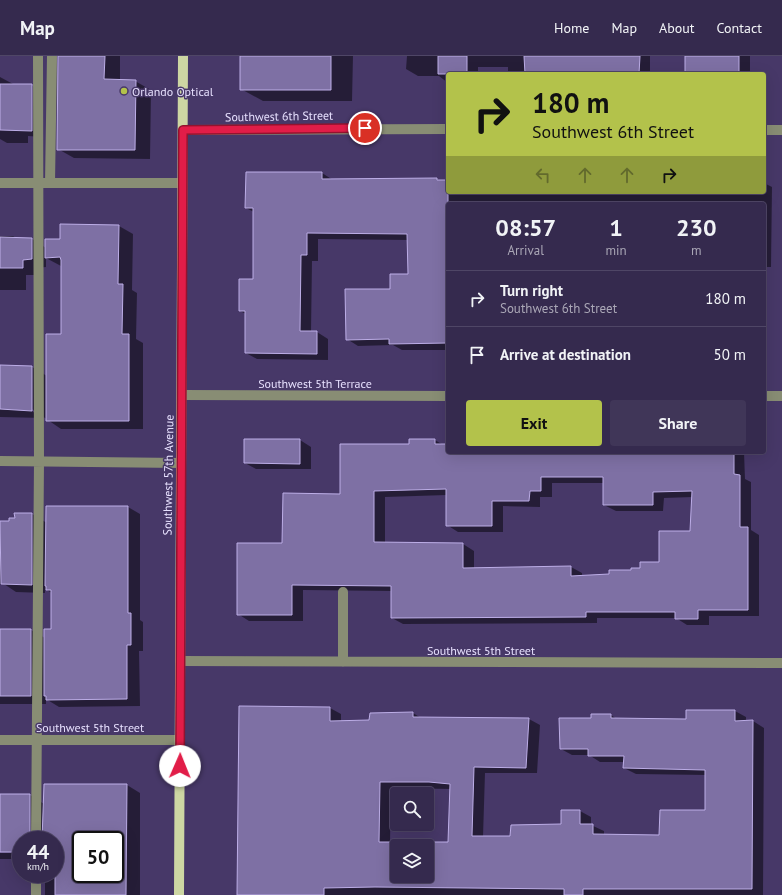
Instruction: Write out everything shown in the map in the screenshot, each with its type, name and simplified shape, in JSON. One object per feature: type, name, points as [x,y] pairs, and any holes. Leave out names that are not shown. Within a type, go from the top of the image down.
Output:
[{"type":"main road","name":"Southwest 57th Avenue","points":[[178,895],[183,56]]},
{"type":"street","points":[[36,831],[39,461],[38,56]]},
{"type":"street","points":[[50,183],[52,56]]},
{"type":"street","name":"Southwest 6th Street","points":[[183,130],[446,129]]},
{"type":"street","points":[[766,130],[782,130]]},
{"type":"street","points":[[0,183],[182,184]]},
{"type":"street","name":"Southwest 5th Terrace","points":[[182,395],[446,396]]},
{"type":"street","points":[[766,396],[782,396]]},
{"type":"street","points":[[0,461],[181,463]]},
{"type":"street","points":[[343,592],[343,662]]},
{"type":"street","name":"Southwest 5th Street","points":[[180,661],[782,663]]},
{"type":"street","name":"Southwest 5th Street","points":[[0,740],[180,740]]},
{"type":"street","points":[[36,883],[36,895]]},
{"type":"building","points":[[58,56],[105,56],[104,79],[136,80],[135,150],[57,150]]},
{"type":"building","points":[[240,56],[331,56],[331,90],[240,90]]},
{"type":"building","points":[[438,56],[467,56],[467,72],[446,72],[446,74],[438,74]]},
{"type":"building","points":[[524,56],[640,56],[639,72],[525,72]]},
{"type":"building","points":[[685,56],[739,56],[739,72],[685,72]]},
{"type":"building","points":[[0,84],[32,84],[32,131],[0,130]]},
{"type":"building","points":[[246,172],[322,172],[322,179],[437,178],[437,180],[446,180],[446,194],[448,194],[448,202],[446,202],[446,343],[389,344],[389,339],[346,340],[345,289],[390,289],[390,274],[408,274],[407,234],[307,233],[307,255],[301,255],[300,331],[317,331],[317,354],[245,353],[245,311],[239,311],[239,279],[253,279],[253,208],[245,208]]},
{"type":"building","points":[[60,224],[119,225],[118,284],[123,284],[122,334],[129,334],[129,421],[46,421],[46,334],[61,334],[61,260],[60,257],[45,258],[45,239],[60,239]]},
{"type":"building","points":[[0,237],[32,238],[32,259],[23,260],[23,268],[0,268]]},
{"type":"building","points":[[0,365],[32,366],[32,411],[0,409]]},
{"type":"building","points":[[244,439],[300,439],[300,464],[244,463]]},
{"type":"building","points":[[409,439],[435,439],[435,444],[446,444],[446,454],[734,454],[734,474],[740,475],[740,527],[748,527],[748,610],[698,610],[698,619],[675,619],[675,612],[586,612],[586,617],[391,618],[391,586],[292,585],[292,615],[237,615],[237,543],[282,543],[283,493],[340,494],[340,444],[409,444]],"holes":[[[541,477],[603,477],[603,505],[653,505],[653,492],[692,491],[690,531],[659,531],[659,562],[640,562],[640,568],[631,568],[631,570],[609,570],[609,574],[571,576],[571,566],[463,568],[463,543],[374,542],[374,491],[446,489],[446,526],[492,526],[492,501],[529,501],[530,491],[541,491]]]},
{"type":"building","points":[[46,506],[128,506],[128,613],[131,613],[131,645],[127,645],[127,699],[46,700],[46,696],[44,696],[44,629],[51,629],[51,590],[46,590],[45,586]]},
{"type":"building","points":[[14,513],[32,513],[32,585],[1,584],[0,521],[9,521],[9,518],[15,518]]},
{"type":"building","points":[[0,629],[31,629],[31,696],[0,696]]},
{"type":"building","points":[[239,706],[330,707],[330,721],[369,720],[370,713],[413,712],[413,717],[529,718],[526,768],[474,767],[472,836],[510,836],[511,825],[561,824],[561,810],[580,810],[580,824],[593,824],[593,834],[659,835],[660,810],[705,810],[705,770],[623,768],[624,756],[588,756],[588,749],[560,749],[559,718],[591,718],[591,714],[611,714],[611,718],[686,719],[686,710],[735,710],[735,721],[753,720],[752,889],[583,889],[583,895],[564,895],[564,889],[375,887],[324,888],[324,895],[237,895]]},
{"type":"building","points":[[44,784],[127,784],[126,895],[55,895],[55,883],[64,883],[64,831],[42,831]]},
{"type":"building","points":[[0,794],[30,794],[30,831],[12,831],[12,852],[0,852]]},
{"type":"place","name":"Orlando Optical","points":[[124,91]]},
{"type":"route","points":[[180,766],[183,130],[365,128]]}]
